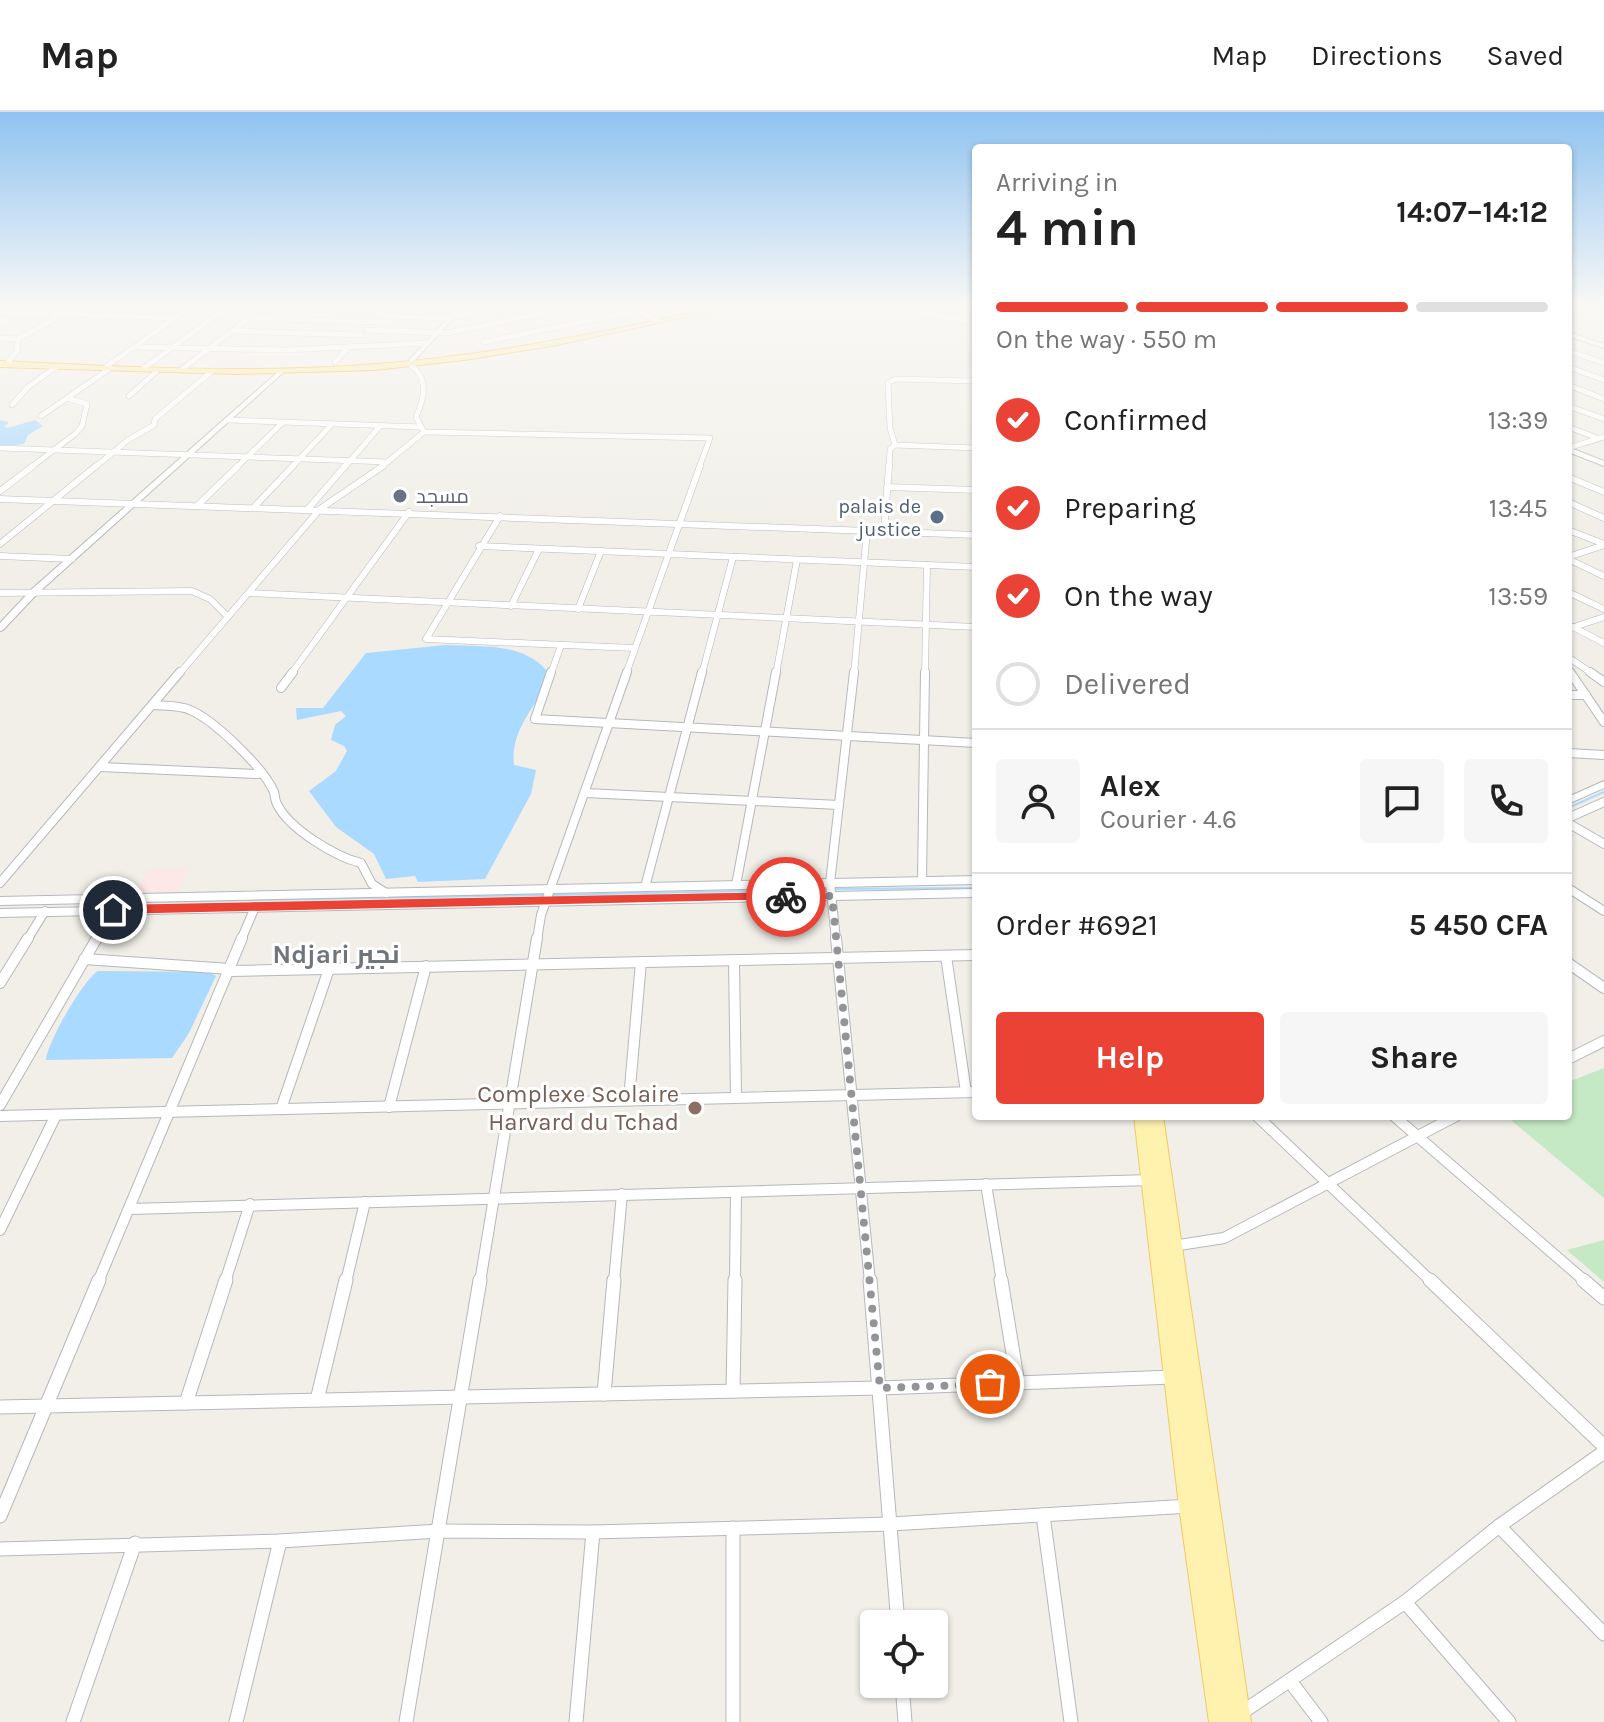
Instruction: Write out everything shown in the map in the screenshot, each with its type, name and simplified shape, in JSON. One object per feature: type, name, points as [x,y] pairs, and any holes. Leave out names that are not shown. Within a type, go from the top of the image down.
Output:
[{"type":"main road","points":[[1143,1120],[1173,1246],[1232,1721]]},
{"type":"main road","points":[[1155,1120],[1173,1377],[1190,1506],[1232,1721]]},
{"type":"street","points":[[12,405],[35,382]]},
{"type":"street","points":[[41,416],[89,382]]},
{"type":"street","points":[[129,396],[145,382]]},
{"type":"street","points":[[0,544],[114,451],[152,427],[155,419],[199,382]]},
{"type":"street","points":[[0,628],[35,591],[270,382]]},
{"type":"street","points":[[422,429],[416,417],[424,382]]},
{"type":"street","points":[[889,382],[889,419],[895,445]]},
{"type":"street","points":[[1572,387],[1604,399]]},
{"type":"street","points":[[0,491],[75,434],[84,421],[87,404],[67,398]]},
{"type":"street","points":[[1572,407],[1604,419]]},
{"type":"street","points":[[228,420],[710,438],[546,895],[531,965],[406,1722]]},
{"type":"street","points":[[199,504],[282,423]]},
{"type":"street","points":[[255,506],[332,424]]},
{"type":"street","points":[[308,509],[380,426]]},
{"type":"street","points":[[1572,428],[1595,437]]},
{"type":"street","points":[[0,883],[320,509],[389,462],[422,429]]},
{"type":"street","points":[[1572,446],[1604,436]]},
{"type":"street","points":[[1572,447],[1604,436]]},
{"type":"street","points":[[884,532],[890,449],[895,445],[972,448]]},
{"type":"street","points":[[0,448],[389,462]]},
{"type":"street","points":[[1572,450],[1604,466]]},
{"type":"street","points":[[1572,479],[1604,492]]},
{"type":"street","points":[[887,487],[972,490]]},
{"type":"street","points":[[0,499],[255,506],[972,535]]},
{"type":"street","points":[[1572,504],[1604,518]]},
{"type":"street","points":[[281,688],[409,512]]},
{"type":"street","points":[[500,516],[479,546],[426,639],[634,648]]},
{"type":"street","points":[[867,531],[831,889],[862,1187],[897,1610]]},
{"type":"street","points":[[1572,532],[1604,544]]},
{"type":"street","points":[[1572,556],[1604,544]]},
{"type":"street","points":[[479,546],[972,567]]},
{"type":"street","points":[[511,606],[539,549]]},
{"type":"street","points":[[578,609],[601,551]]},
{"type":"street","points":[[0,556],[72,559]]},
{"type":"street","points":[[645,887],[733,557]]},
{"type":"street","points":[[736,885],[797,560]]},
{"type":"street","points":[[1572,560],[1604,576]]},
{"type":"street","points":[[922,881],[927,565]]},
{"type":"street","points":[[0,593],[192,591],[210,599],[228,617]]},
{"type":"street","points":[[249,593],[972,627]]},
{"type":"street","points":[[1572,594],[1604,609]]},
{"type":"street","points":[[1572,627],[1604,617]]},
{"type":"street","points":[[1572,629],[1604,643]]},
{"type":"street","points":[[561,645],[535,719],[972,743]]},
{"type":"street","points":[[1572,660],[1604,682]]},
{"type":"street","points":[[1572,675],[1604,722]]},
{"type":"street","points":[[1572,695],[1586,695]]},
{"type":"street","points":[[153,705],[193,711],[232,739],[273,790],[277,806],[318,846],[336,852],[338,857],[361,863],[372,884],[386,893]]},
{"type":"street","points":[[1572,753],[1604,755]]},
{"type":"street","points":[[100,767],[258,774]]},
{"type":"street","points":[[1572,799],[1604,784]]},
{"type":"street","points":[[585,793],[839,805]]},
{"type":"street","points":[[1572,818],[1604,802]]},
{"type":"street","points":[[1572,823],[1604,844]]},
{"type":"street","points":[[0,913],[831,889],[972,880]]},
{"type":"street","points":[[0,901],[386,893],[546,895],[645,887],[736,885],[972,893]]},
{"type":"street","points":[[1572,891],[1604,911]]},
{"type":"street","points":[[0,1516],[255,907]]},
{"type":"street","points":[[0,1105],[113,910]]},
{"type":"street","points":[[0,983],[45,911]]},
{"type":"street","points":[[84,959],[230,970],[972,955]]},
{"type":"street","points":[[0,1116],[971,1092],[946,956]]},
{"type":"street","points":[[734,960],[736,1097]]},
{"type":"street","points":[[629,1099],[641,962]]},
{"type":"street","points":[[389,1107],[426,966]]},
{"type":"street","points":[[1572,966],[1604,988]]},
{"type":"street","points":[[281,1109],[329,969]]},
{"type":"street","points":[[1572,1054],[1604,1041]]},
{"type":"street","points":[[0,1230],[56,1115]]},
{"type":"street","points":[[1261,1120],[1604,1446]]},
{"type":"street","points":[[1399,1120],[1604,1298]]},
{"type":"street","points":[[1173,1246],[1213,1242],[1448,1120]]},
{"type":"street","points":[[130,1209],[1157,1180]]},
{"type":"street","points":[[986,1184],[1018,1384]]},
{"type":"street","points":[[733,1391],[736,1192]]},
{"type":"street","points":[[604,1394],[622,1194]]},
{"type":"street","points":[[317,1400],[365,1202]]},
{"type":"street","points":[[186,1403],[250,1204]]},
{"type":"street","points":[[0,1407],[880,1388],[1173,1377]]},
{"type":"street","points":[[1232,1721],[1405,1602],[1499,1526],[1604,1452]]},
{"type":"street","points":[[0,1549],[280,1541],[439,1531],[593,1532],[891,1524],[1190,1506]]},
{"type":"street","points":[[1043,1515],[1071,1722]]},
{"type":"street","points":[[1499,1526],[1604,1634]]},
{"type":"street","points":[[733,1528],[733,1722]]},
{"type":"street","points":[[576,1722],[593,1532]]},
{"type":"street","points":[[236,1722],[280,1541]]},
{"type":"street","points":[[73,1722],[135,1543]]},
{"type":"street","points":[[1405,1602],[1509,1722]]},
{"type":"street","points":[[1290,1681],[1321,1722]]},
{"type":"street","points":[[903,1698],[905,1722]]},
{"type":"shaded area","points":[[189,868],[177,893],[135,894],[148,869]]},
{"type":"green space","points":[[1604,1068],[1604,1198],[1511,1120],[1572,1120],[1572,1080]]},
{"type":"green space","points":[[1604,1240],[1604,1282],[1567,1250]]},
{"type":"water","points":[[0,420],[9,422],[4,427],[8,428],[35,420],[43,426],[28,435],[24,444],[0,446]]},
{"type":"water","points":[[446,645],[513,650],[536,661],[546,670],[542,691],[517,736],[514,750],[514,765],[536,770],[531,794],[485,879],[418,882],[415,876],[386,879],[374,854],[336,827],[309,791],[336,771],[347,751],[344,746],[331,740],[335,725],[346,716],[341,711],[297,720],[296,708],[323,708],[366,653]]},
{"type":"water","points":[[98,971],[208,972],[216,976],[189,1033],[172,1058],[46,1060],[52,1040],[67,1012]]},
{"type":"waterway","points":[[1572,806],[1604,792]]},
{"type":"waterway","points":[[833,889],[972,888]]},
{"type":"waterway","points":[[553,895],[827,889]]},
{"type":"waterway","points":[[145,902],[543,895]]},
{"type":"way so far","points":[[786,897],[832,896],[880,1388],[990,1384]]},
{"type":"place","name":"مسجد","points":[[400,496]]},
{"type":"place","name":"palais de justice","points":[[937,517]]},
{"type":"place","name":"Complexe Scolaire Harvard du Tchad","points":[[695,1108]]},
{"type":"district","name":"Ndjari نجير","points":[[336,954]]},
{"type":"route","points":[[113,910],[786,897]]}]
